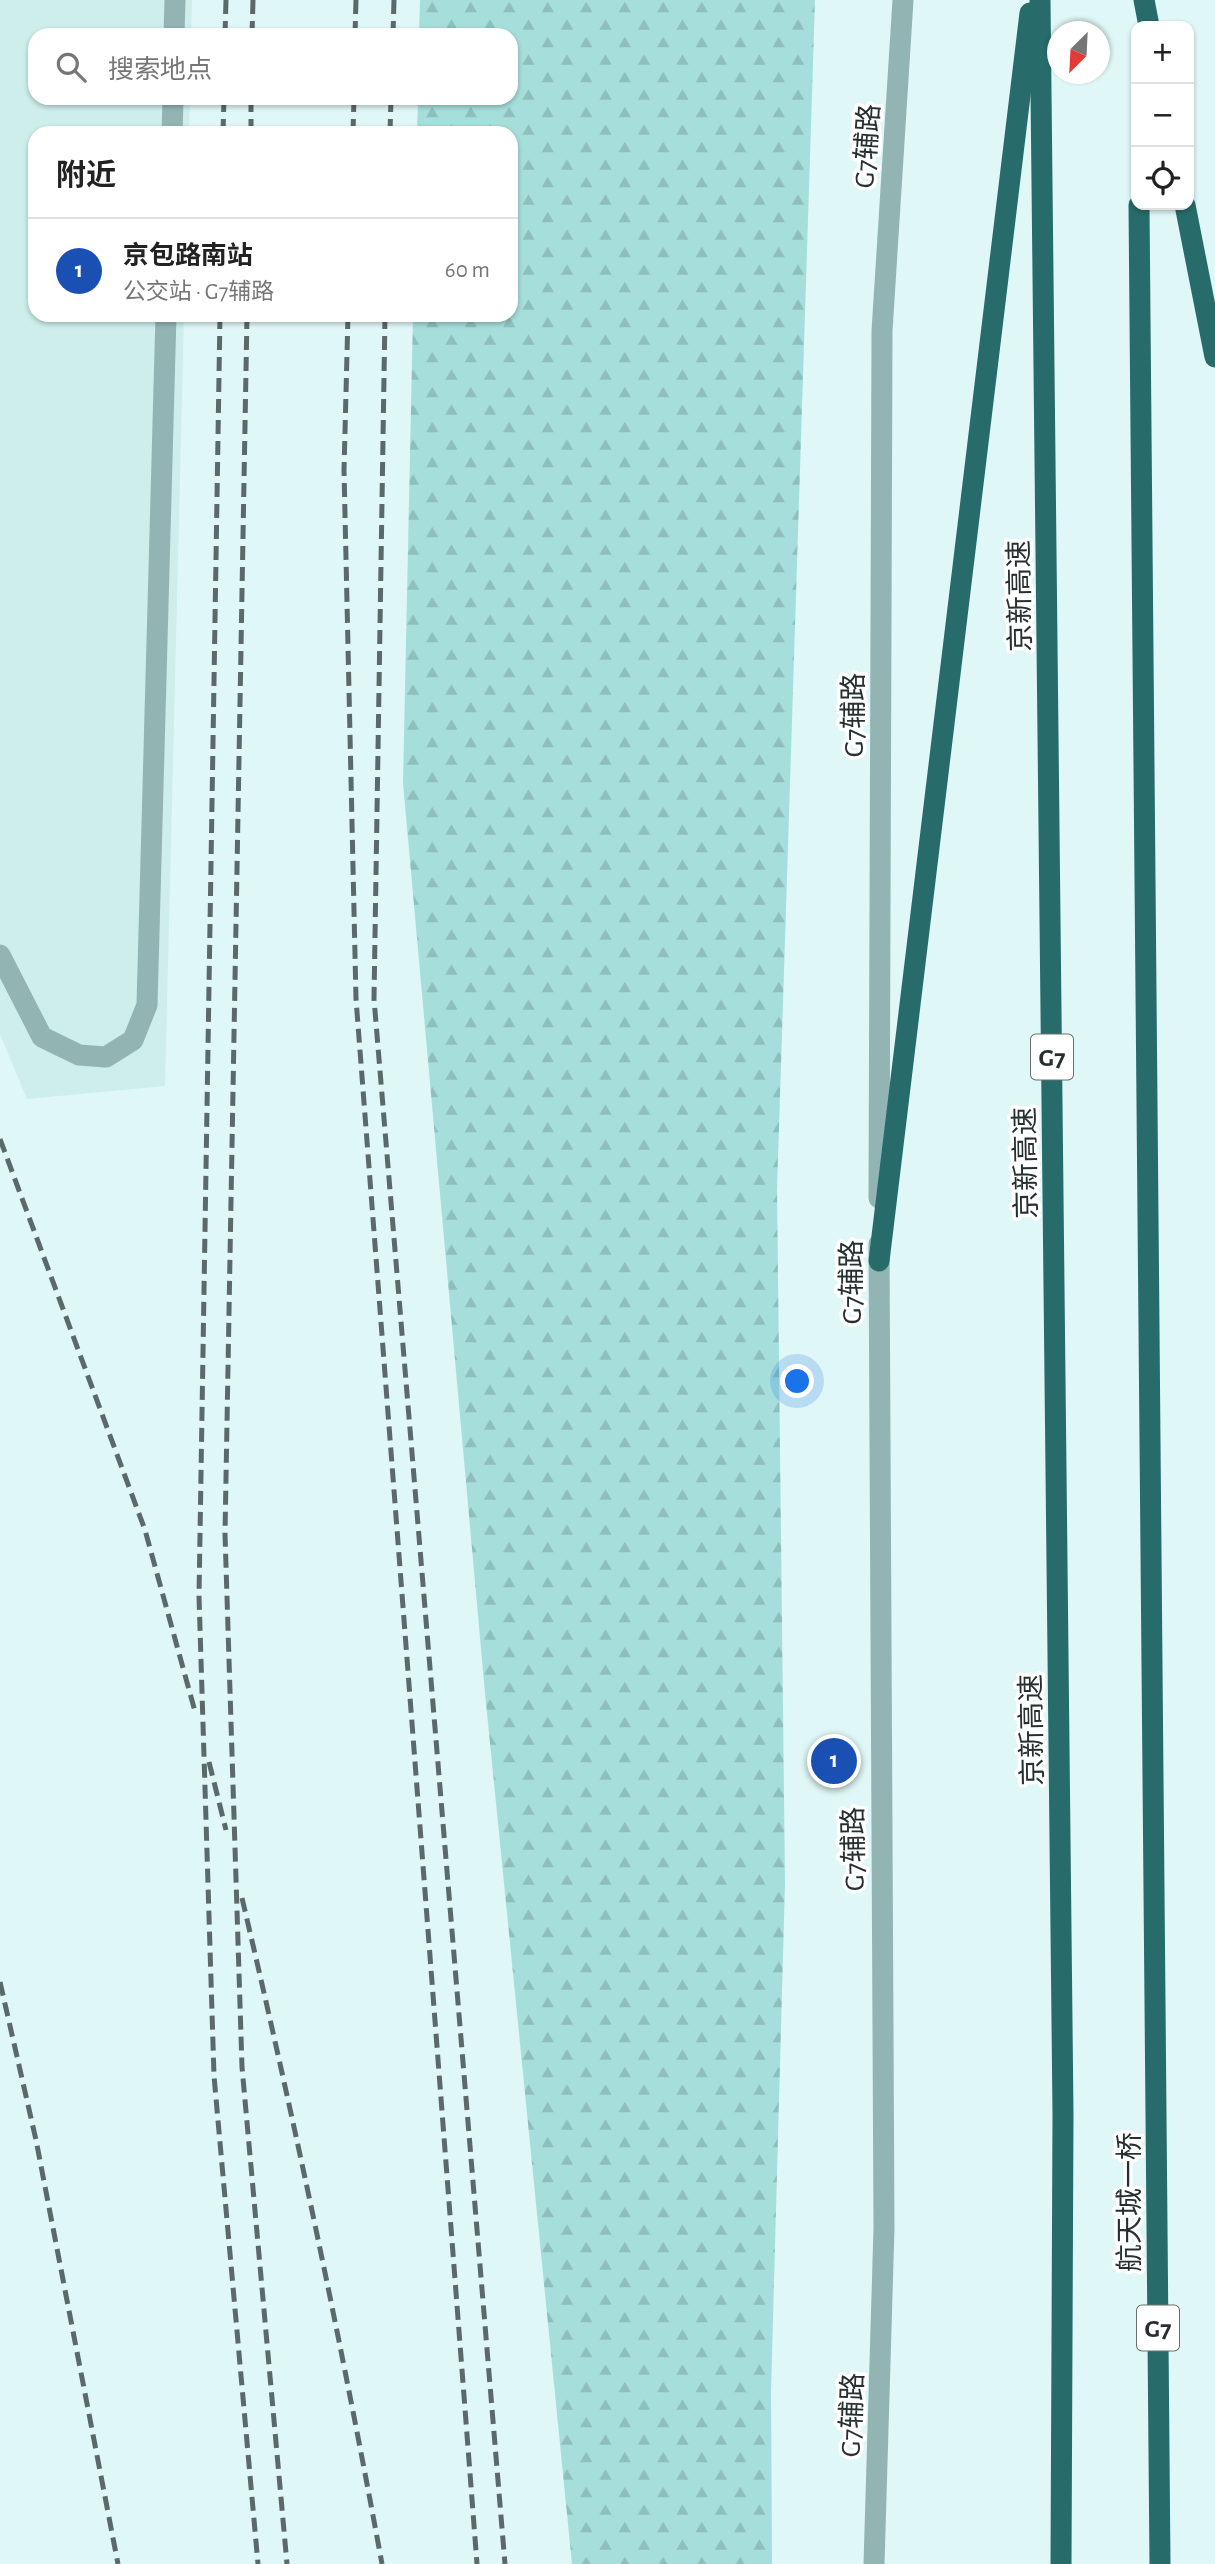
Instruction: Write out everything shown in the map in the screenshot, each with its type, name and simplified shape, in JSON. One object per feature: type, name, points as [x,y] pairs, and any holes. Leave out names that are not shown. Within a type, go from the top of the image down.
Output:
[{"type":"highway","points":[[879,1261],[1031,0]]},
{"type":"highway","name":"京新高速","points":[[1040,0],[1063,2115],[1061,2564]]},
{"type":"highway","points":[[1137,0],[1137,21]]},
{"type":"highway","points":[[1144,0],[1148,21]]},
{"type":"highway","name":"航天城一桥","points":[[1139,210],[1160,2564]]},
{"type":"highway","points":[[1186,210],[1215,357]]},
{"type":"street","points":[[174,28],[175,0]]},
{"type":"street","name":"G7辅路","points":[[874,2564],[884,2228],[879,1261],[882,331],[903,0]]},
{"type":"street","points":[[172,126],[173,105]]},
{"type":"street","points":[[0,955],[42,1037],[79,1055],[106,1057],[133,1040],[147,1005],[166,322]]},
{"type":"shaded area","points":[[0,0],[192,0],[191,28],[28,28],[28,105],[190,105],[189,126],[28,126],[28,322],[184,322],[165,1086],[27,1099],[0,1034]]},
{"type":"green space","points":[[420,0],[815,0],[777,1190],[785,1883],[771,2392],[772,2564],[572,2564],[485,1693],[403,783],[413,322],[518,322],[518,126],[417,126],[418,105],[518,105],[518,28],[419,28]]},
{"type":"railway","points":[[225,28],[226,0]]},
{"type":"railway","points":[[252,28],[253,0]]},
{"type":"railway","points":[[355,28],[356,0]]},
{"type":"railway","points":[[393,28],[394,0]]},
{"type":"railway","points":[[223,126],[224,105]]},
{"type":"railway","points":[[251,105],[251,126]]},
{"type":"railway","points":[[353,126],[354,105]]},
{"type":"railway","points":[[390,126],[391,105]]},
{"type":"railway","points":[[220,322],[199,1596],[214,2076],[258,2564]]},
{"type":"railway","points":[[247,322],[225,1534],[242,2067],[287,2564]]},
{"type":"railway","points":[[348,322],[344,470],[356,999],[477,2564]]},
{"type":"railway","points":[[385,322],[374,999],[505,2564]]},
{"type":"railway","points":[[0,1139],[145,1530],[196,1715]]},
{"type":"railway","points":[[209,1762],[226,1830]]},
{"type":"railway","points":[[242,1898],[316,2230],[382,2564]]},
{"type":"railway","points":[[0,1982],[36,2140],[118,2564]]},
{"type":"place","name":"京包路南站","points":[[834,1761]]}]
